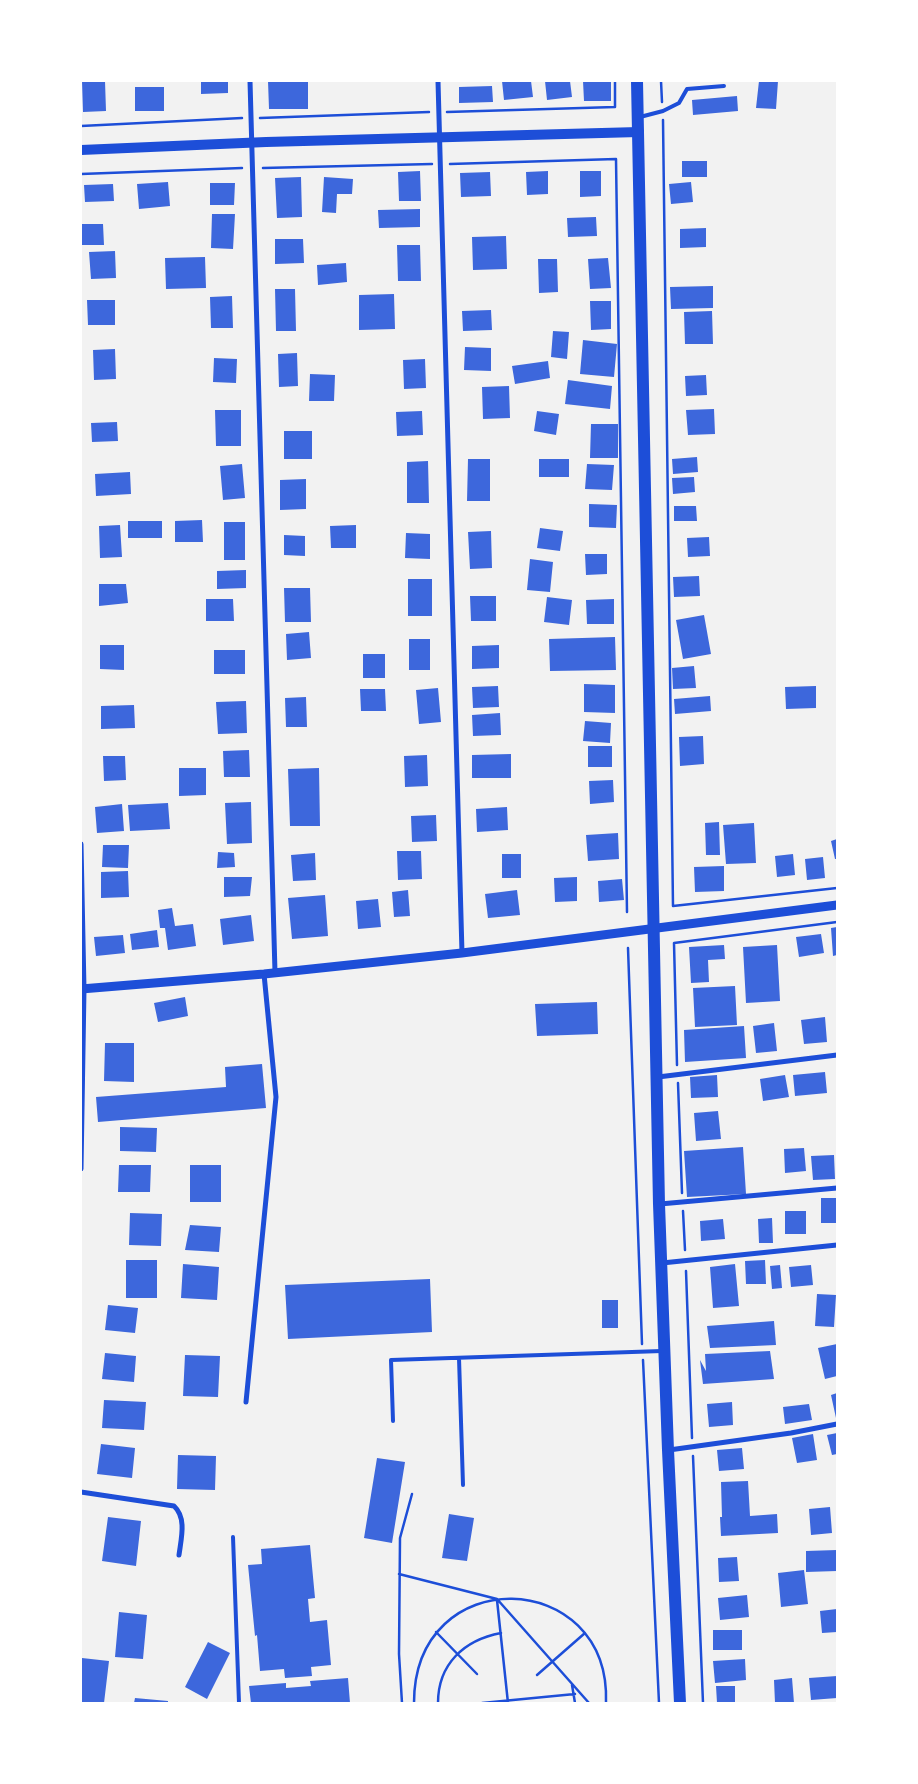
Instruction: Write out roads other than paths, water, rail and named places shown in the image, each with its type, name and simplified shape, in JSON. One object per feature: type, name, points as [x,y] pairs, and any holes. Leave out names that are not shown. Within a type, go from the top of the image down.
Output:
[{"type":"main road","points":[[637,81],[660,1204],[664,1351],[680,1703]]},
{"type":"main road","points":[[81,150],[252,142],[639,132]]},
{"type":"street","points":[[250,81],[275,972]]},
{"type":"street","points":[[438,81],[462,953]]},
{"type":"street","points":[[81,844],[83,989],[81,1169]]},
{"type":"street","points":[[83,989],[264,974],[462,953],[837,905]]},
{"type":"street","points":[[246,1402],[276,1097],[264,974]]},
{"type":"street","points":[[658,1077],[837,1055]]},
{"type":"street","points":[[660,1204],[837,1188]]},
{"type":"street","points":[[662,1263],[837,1245]]},
{"type":"street","points":[[668,1450],[790,1433],[837,1424]]},
{"type":"street","points":[[81,1492],[174,1506],[182,1517],[179,1555]]},
{"type":"lane","points":[[638,118],[663,111],[679,103],[687,89],[687,81]]},
{"type":"lane","points":[[687,89],[724,86]]},
{"type":"lane","points":[[393,1420],[391,1360],[664,1351]]},
{"type":"lane","points":[[459,1358],[463,1485]]},
{"type":"lane","points":[[233,1537],[239,1703]]}]
